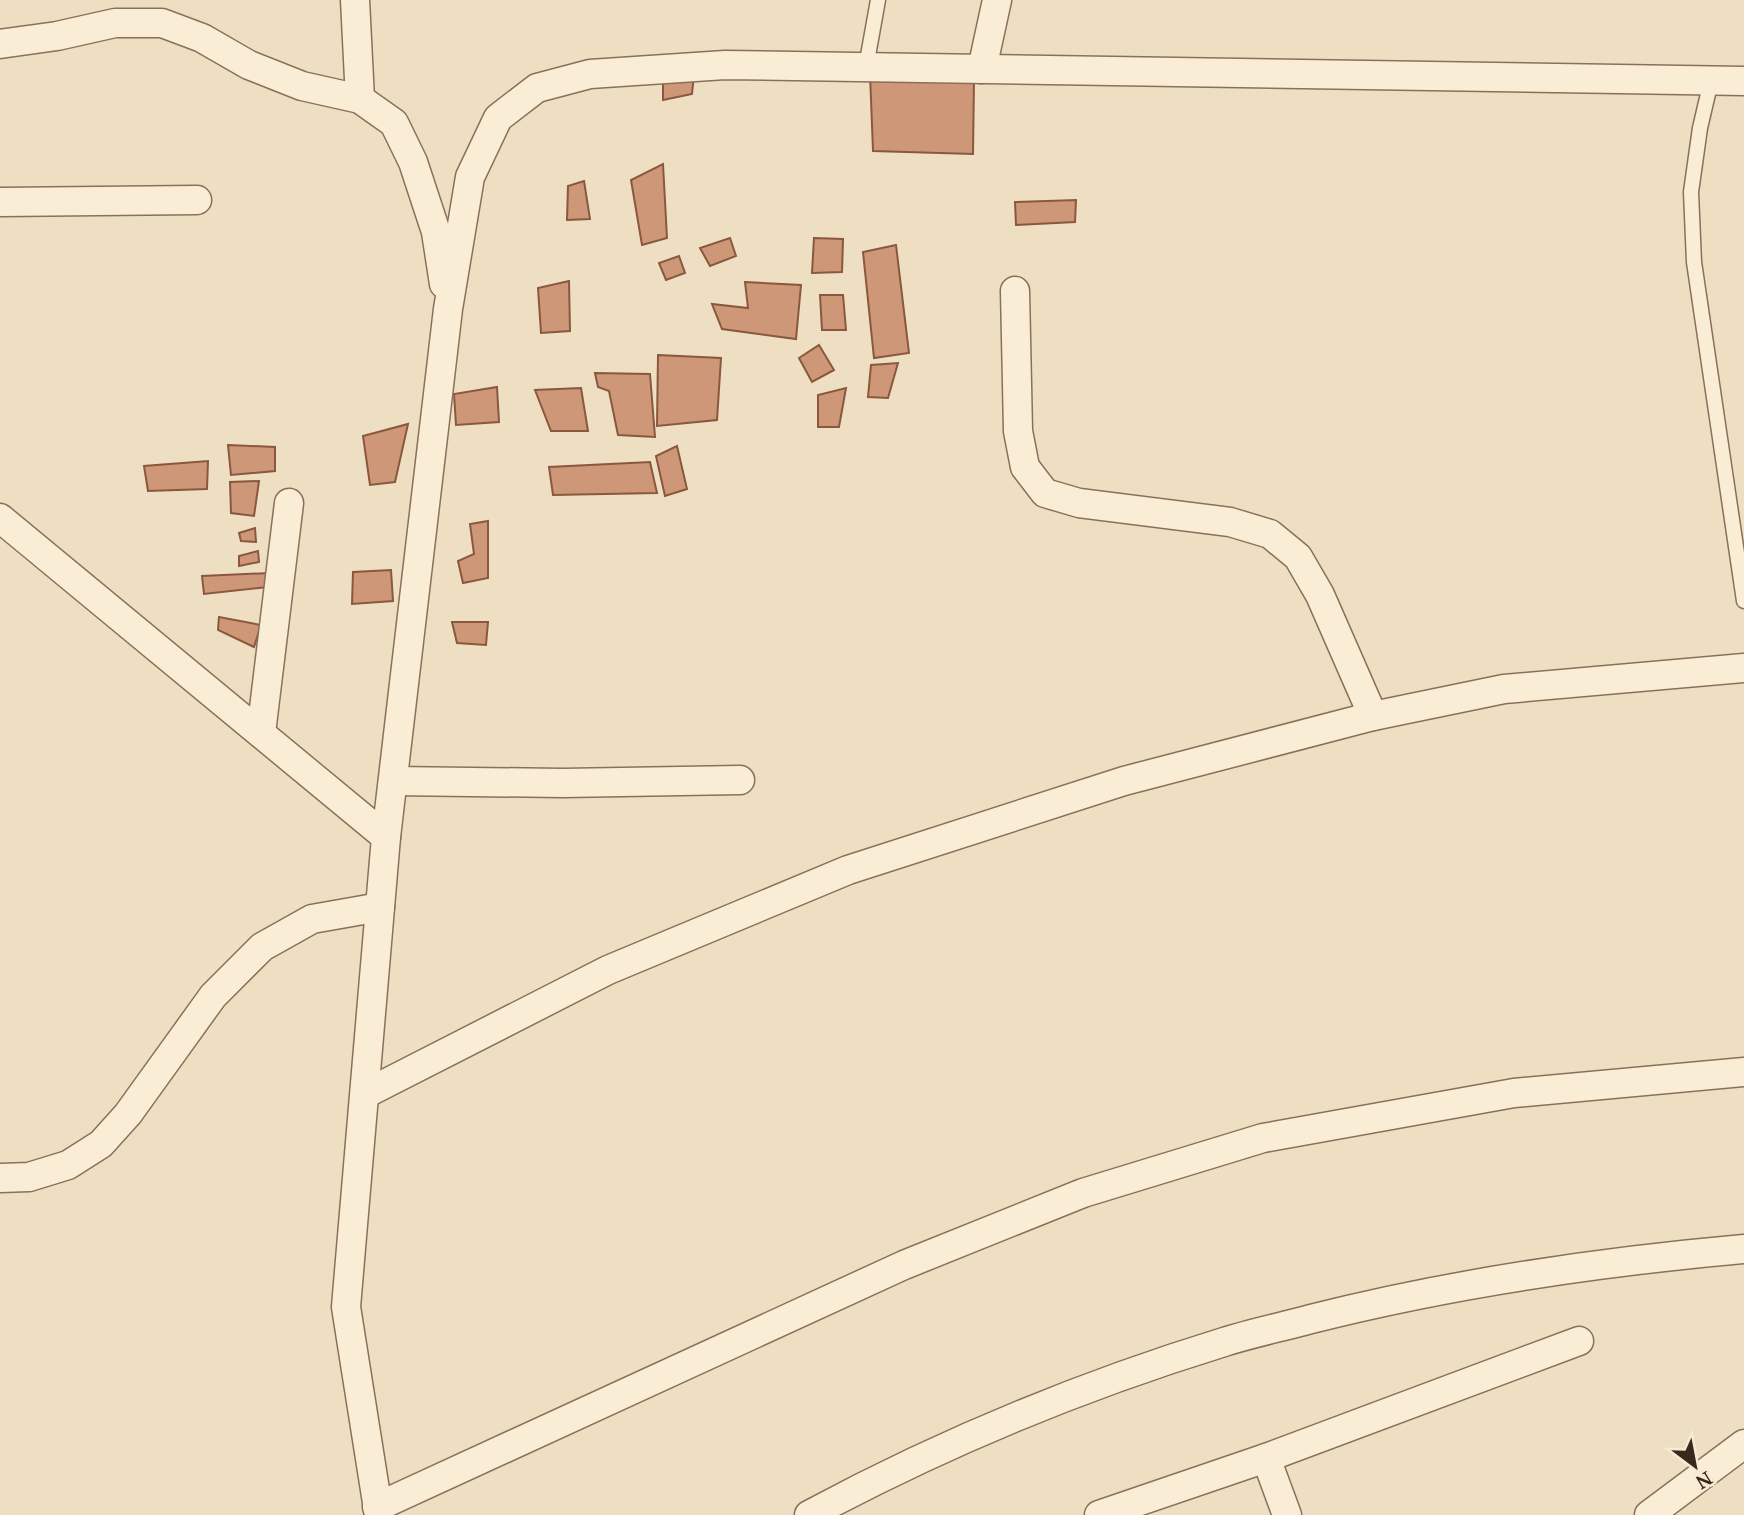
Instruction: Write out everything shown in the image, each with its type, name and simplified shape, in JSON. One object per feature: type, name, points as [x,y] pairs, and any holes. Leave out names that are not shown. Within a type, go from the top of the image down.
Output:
[{"type":"street","points":[[355,0],[360,99]]},
{"type":"street","points":[[982,69],[997,0]]},
{"type":"street","points":[[0,44],[57,36],[112,11],[162,23],[202,38],[248,65],[291,82],[360,99],[394,124],[413,162],[436,232],[448,309]]},
{"type":"street","points":[[1744,81],[725,65],[590,74],[537,88],[498,118],[470,177],[448,309],[386,836],[346,1307],[378,1511],[904,1265],[1083,1193],[1276,1136],[1514,1093],[1744,1072]]},
{"type":"street","points":[[0,202],[197,200]]},
{"type":"street","points":[[1015,291],[1018,431],[1025,467],[1045,493],[1079,503],[1230,522],[1270,534],[1298,557],[1320,595],[1373,716]]},
{"type":"street","points":[[261,733],[289,503]]},
{"type":"street","points":[[0,518],[386,836]]},
{"type":"street","points":[[365,1094],[608,970],[848,870],[1124,781],[1373,716],[1504,690],[1744,668]]},
{"type":"street","points":[[393,781],[563,783],[740,780]]},
{"type":"street","points":[[0,1178],[29,1177],[68,1165],[101,1144],[128,1114],[213,996],[262,947],[312,919],[380,907]]},
{"type":"street","points":[[809,1515],[845,1495],[1041,1405],[1225,1341],[1376,1303],[1517,1276],[1656,1257],[1744,1249]]},
{"type":"street","points":[[1099,1515],[1266,1458],[1579,1340]]},
{"type":"street","points":[[1649,1515],[1744,1444]]},
{"type":"street","points":[[1266,1458],[1287,1515]]},
{"type":"lane","points":[[866,67],[878,0]]},
{"type":"lane","points":[[1711,81],[1700,128],[1691,192],[1694,262],[1744,601]]},
{"type":"building","points":[[870,74],[974,79],[973,154],[873,151]]},
{"type":"building","points":[[694,75],[692,94],[663,100],[663,76]]},
{"type":"building","points":[[663,164],[667,238],[642,245],[631,180]]},
{"type":"building","points":[[584,181],[590,219],[567,220],[568,186]]},
{"type":"building","points":[[1076,200],[1075,222],[1016,225],[1015,202]]},
{"type":"building","points":[[730,238],[736,256],[710,266],[700,248]]},
{"type":"building","points":[[814,238],[843,239],[842,272],[812,273]]},
{"type":"building","points":[[896,245],[909,353],[874,358],[863,252]]},
{"type":"building","points":[[679,256],[685,273],[666,280],[659,263]]},
{"type":"building","points":[[569,281],[570,331],[541,333],[538,288]]},
{"type":"building","points":[[745,282],[801,285],[796,339],[722,329],[712,304],[748,308]]},
{"type":"building","points":[[820,295],[843,295],[846,330],[822,330]]},
{"type":"building","points":[[819,345],[834,370],[812,382],[799,358]]},
{"type":"building","points":[[658,355],[721,358],[717,420],[657,426]]},
{"type":"building","points":[[898,363],[888,398],[868,397],[871,365]]},
{"type":"building","points":[[595,373],[650,374],[655,437],[618,435],[609,391],[598,387]]},
{"type":"building","points":[[497,387],[499,422],[456,425],[454,394]]},
{"type":"building","points":[[581,388],[588,431],[551,431],[535,390]]},
{"type":"building","points":[[846,388],[839,427],[818,427],[818,395]]},
{"type":"building","points":[[408,424],[395,482],[370,485],[363,436]]},
{"type":"building","points":[[228,445],[275,447],[275,471],[231,475]]},
{"type":"building","points":[[677,446],[687,489],[665,496],[656,456]]},
{"type":"building","points":[[208,461],[207,489],[148,491],[144,466]]},
{"type":"building","points":[[650,462],[657,493],[553,495],[549,467]]},
{"type":"building","points":[[259,481],[254,516],[231,513],[230,482]]},
{"type":"building","points":[[488,521],[488,578],[463,583],[458,561],[474,554],[470,524]]},
{"type":"building","points":[[255,528],[256,542],[241,541],[239,533]]},
{"type":"building","points":[[258,551],[259,562],[239,566],[239,556]]},
{"type":"building","points":[[391,570],[393,601],[352,604],[353,572]]},
{"type":"building","points":[[270,573],[268,587],[204,594],[202,576]]},
{"type":"building","points":[[219,617],[261,625],[254,647],[218,630]]},
{"type":"building","points":[[452,622],[488,622],[486,645],[457,643]]}]
